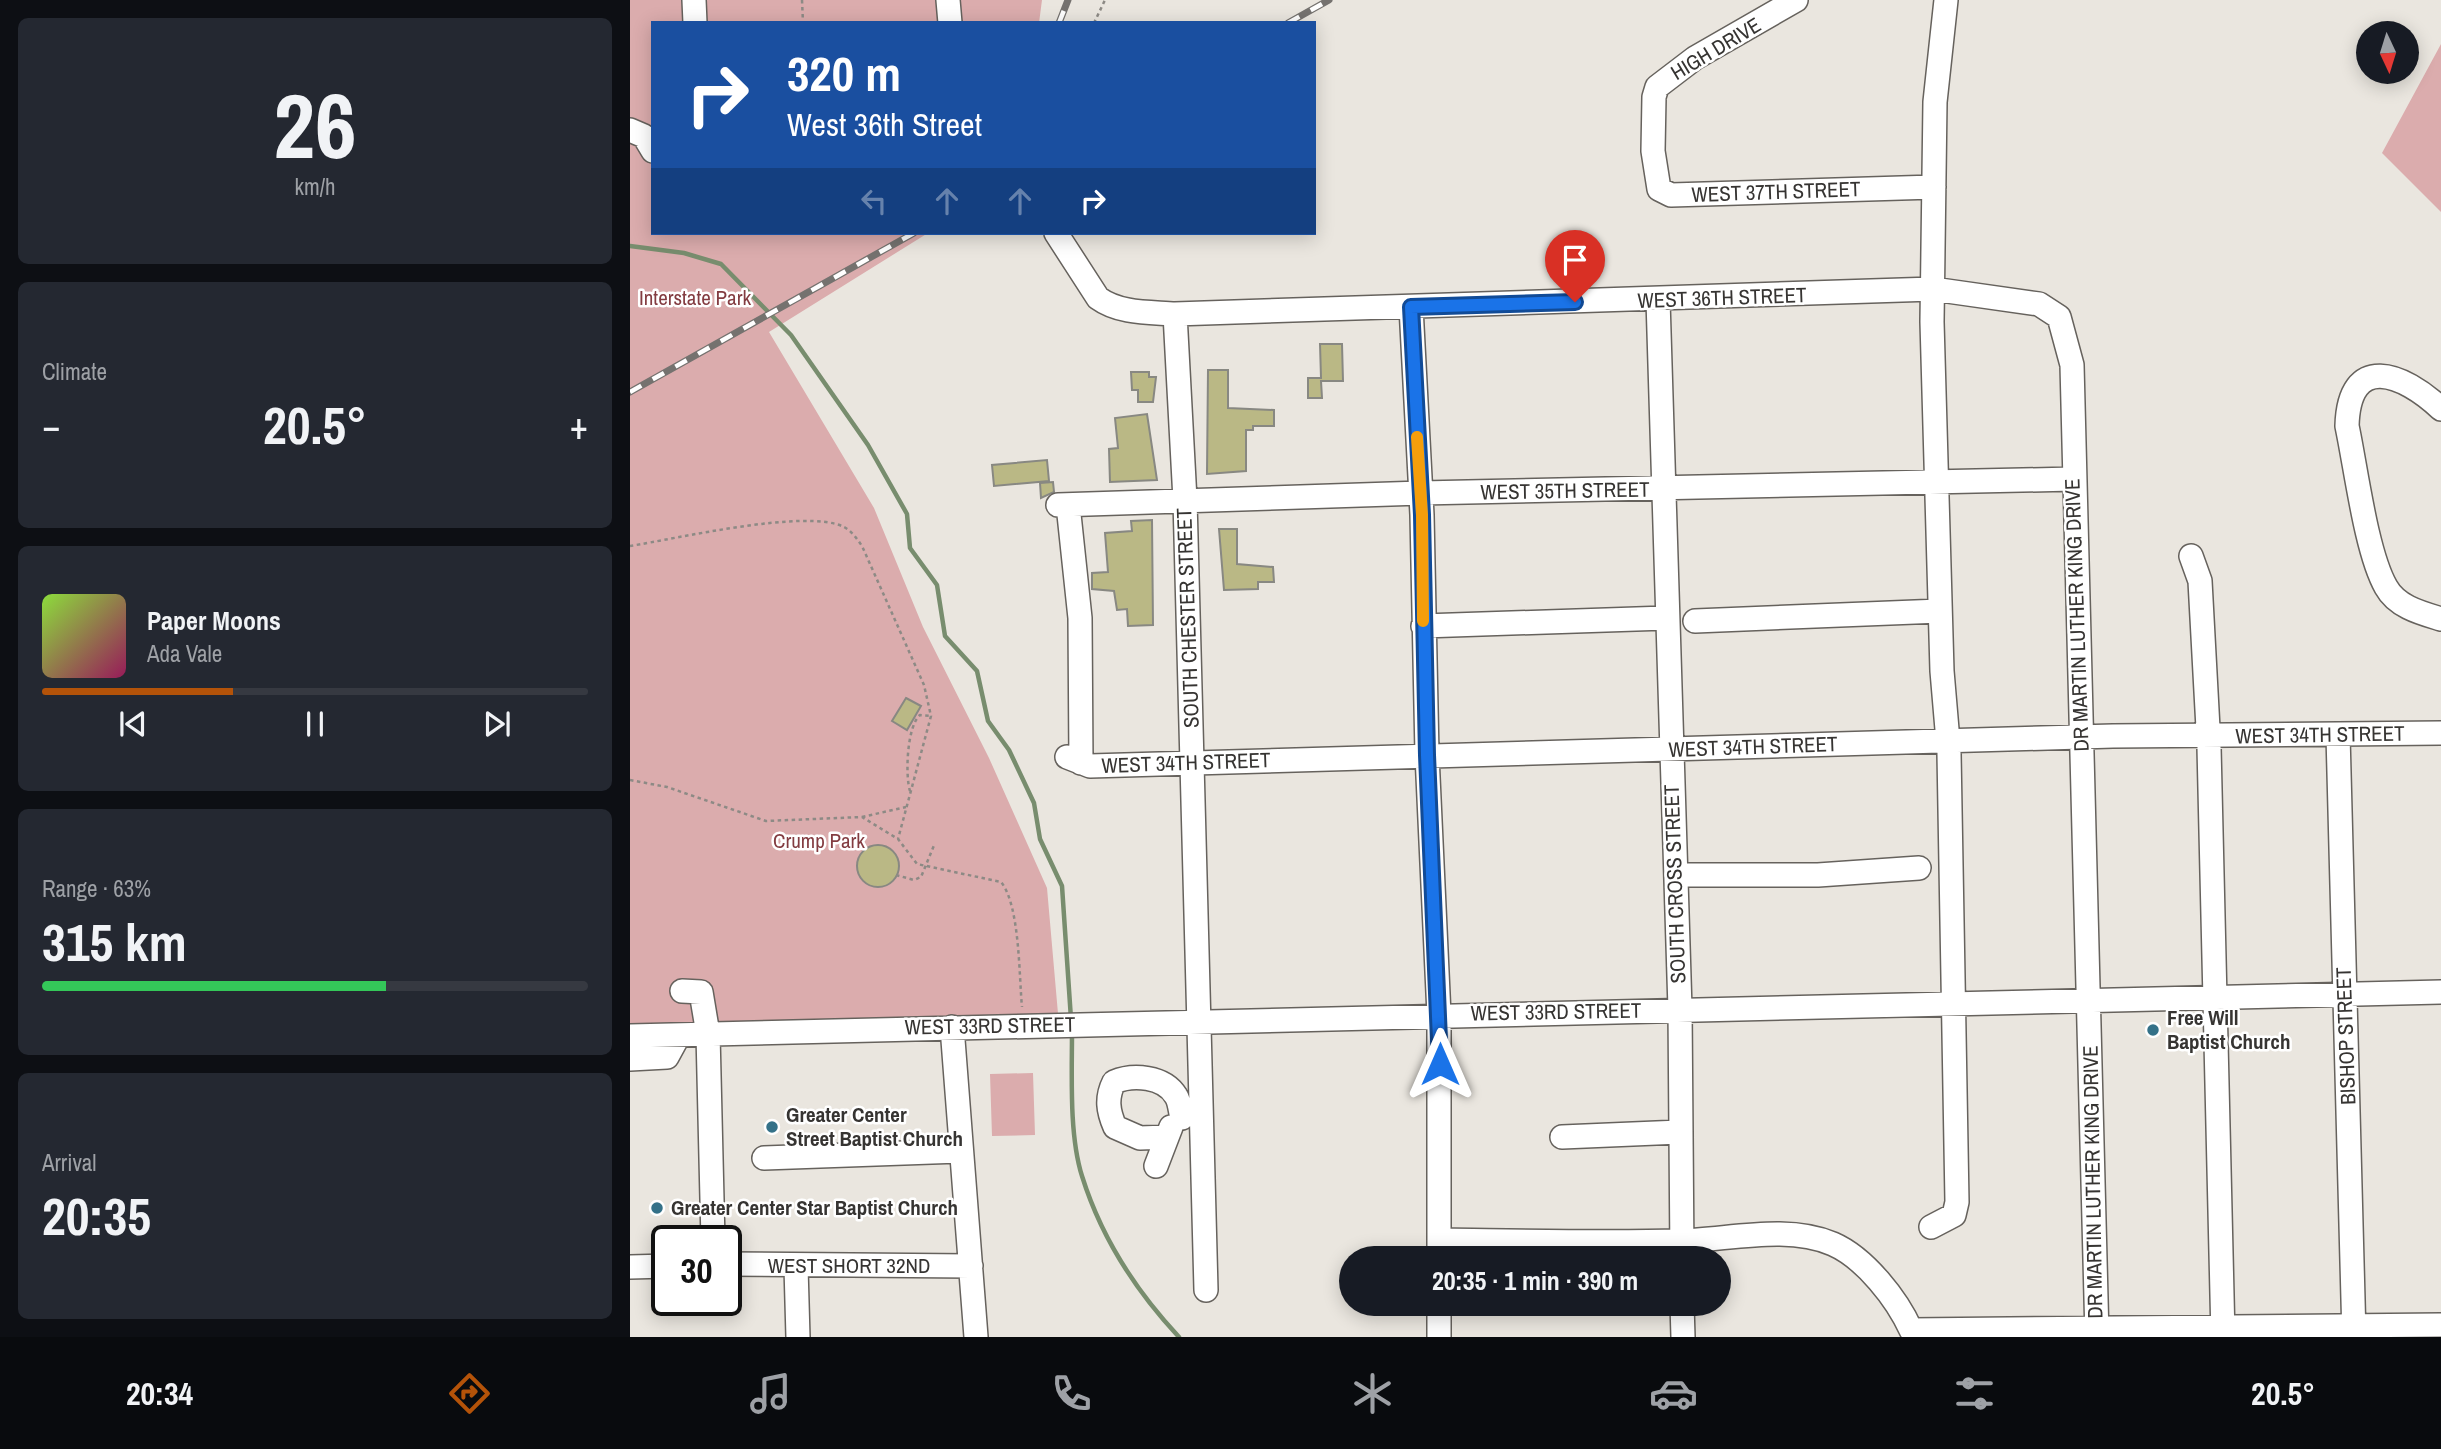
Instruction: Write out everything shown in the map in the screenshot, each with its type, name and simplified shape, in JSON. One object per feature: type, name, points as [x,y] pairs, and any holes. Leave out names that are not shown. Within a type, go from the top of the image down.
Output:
[{"type":"street","points":[[694,0],[695,21]]},
{"type":"street","points":[[948,0],[950,21]]},
{"type":"street","name":"HIGH DRIVE","points":[[1653,151],[1654,97],[1657,87],[1695,58],[1796,0]]},
{"type":"street","points":[[1931,1227],[1954,1214],[1956,1202],[1955,1002],[1940,611],[1933,289],[1935,102],[1945,0]]},
{"type":"street","points":[[630,130],[644,136],[651,148]]},
{"type":"street","name":"WEST 37TH STREET","points":[[1653,151],[1656,186],[1662,193],[1671,195],[1934,187]]},
{"type":"street","points":[[1057,235],[1098,298],[1117,308],[1175,314]]},
{"type":"street","name":"WEST 36TH STREET","points":[[1175,314],[1933,289]]},
{"type":"street","name":"DR MARTIN LUTHER KING DRIVE","points":[[1933,289],[2039,304],[2059,317],[2072,365],[2097,1333]]},
{"type":"street","name":"SOUTH CROSS STREET","points":[[1658,300],[1680,1009],[1682,1246]]},
{"type":"street","points":[[1411,307],[1421,493],[1427,755],[1439,1015],[1439,1246]]},
{"type":"street","name":"SOUTH CHESTER STREET","points":[[1175,314],[1185,500],[1198,1022],[1192,1116],[1206,1290]]},
{"type":"street","points":[[2441,409],[2405,381],[2379,374],[2365,380],[2347,405],[2347,426],[2375,558],[2387,589],[2414,611],[2441,619]]},
{"type":"street","name":"WEST 35TH STREET","points":[[1074,760],[1080,618],[1063,505],[1421,493],[2074,479]]},
{"type":"street","points":[[2190,556],[2200,581],[2207,736],[2223,1332]]},
{"type":"street","points":[[1695,621],[1940,611]]},
{"type":"street","points":[[1423,626],[1666,618]]},
{"type":"street","name":"WEST 34TH STREET","points":[[1074,760],[1192,764],[1947,741],[2441,733]]},
{"type":"street","name":"BISHOP STREET","points":[[2338,735],[2353,1332]]},
{"type":"street","points":[[1676,875],[1818,875],[1919,868]]},
{"type":"street","points":[[682,990],[701,992],[708,1034],[713,1225]]},
{"type":"street","name":"WEST 33RD STREET","points":[[630,1036],[2088,998],[2441,992]]},
{"type":"street","points":[[952,1027],[976,1337]]},
{"type":"street","points":[[630,1059],[667,1057],[678,1035]]},
{"type":"street","points":[[1156,1166],[1171,1128],[1192,1116],[1162,1084],[1134,1077],[1114,1082],[1108,1093],[1108,1108],[1115,1127],[1140,1138],[1167,1138]]},
{"type":"street","points":[[1562,1138],[1680,1132]]},
{"type":"street","points":[[764,1158],[960,1151]]},
{"type":"street","points":[[1711,1246],[1789,1235],[1831,1244],[1850,1255],[1877,1281],[1911,1333],[2353,1332],[2441,1325]]},
{"type":"street","name":"WEST SHORT 32ND","points":[[742,1265],[971,1266]]},
{"type":"street","points":[[630,1267],[651,1266]]},
{"type":"street","points":[[796,1267],[798,1337]]},
{"type":"street","points":[[1439,1316],[1439,1337]]},
{"type":"street","points":[[1682,1316],[1683,1337]]},
{"type":"path","points":[[802,0],[803,21]]},
{"type":"path","points":[[1095,21],[1105,0]]},
{"type":"path","points":[[630,546],[797,520],[816,520],[847,528],[867,558],[924,684],[931,716],[898,839]]},
{"type":"path","points":[[910,791],[906,778],[913,723],[920,715],[931,716]]},
{"type":"path","points":[[630,780],[667,787],[766,821],[862,817],[906,807]]},
{"type":"path","points":[[862,817],[898,839],[909,857],[927,868],[994,878],[1006,888],[1015,933],[1022,1010]]},
{"type":"path","points":[[896,875],[914,880],[927,868],[929,850],[935,843]]},
{"type":"green space","name":"Crump Park","points":[[630,0],[1042,0],[1039,21],[651,21],[651,235],[925,235],[769,332],[874,508],[923,627],[989,758],[1047,888],[1059,1025],[630,1034]]},
{"type":"green space","points":[[2441,44],[2441,212],[2382,153]]},
{"type":"green space","points":[[1033,1073],[1035,1135],[992,1136],[990,1074]]},
{"type":"building","points":[[1320,344],[1342,344],[1343,381],[1321,381],[1322,398],[1308,398],[1308,378],[1321,378]]},
{"type":"building","points":[[1208,370],[1228,370],[1228,408],[1274,410],[1274,426],[1253,426],[1253,430],[1246,430],[1246,471],[1207,474]]},
{"type":"building","points":[[1131,372],[1149,372],[1149,377],[1156,377],[1153,402],[1138,402],[1138,390],[1132,390]]},
{"type":"building","points":[[1147,414],[1157,480],[1110,482],[1109,449],[1118,448],[1115,418]]},
{"type":"building","points":[[1047,460],[1049,481],[994,486],[992,465]]},
{"type":"building","points":[[1053,482],[1054,492],[1041,498],[1040,483]]},
{"type":"building","points":[[1152,520],[1153,625],[1128,626],[1127,609],[1117,610],[1114,591],[1092,589],[1092,573],[1108,572],[1105,533],[1132,531],[1131,521]]},
{"type":"building","points":[[1219,529],[1237,529],[1237,564],[1273,567],[1274,582],[1258,582],[1258,589],[1224,590]]},
{"type":"building","points":[[906,698],[921,706],[907,730],[892,721]]},
{"type":"building","points":[[878,845],[893,851],[899,866],[893,881],[878,887],[863,881],[857,866],[863,851]]},
{"type":"waterway","points":[[630,246],[684,253],[721,264],[791,335],[868,445],[907,514],[910,548],[937,585],[945,636],[977,671],[988,721],[1009,750],[1034,803],[1040,839],[1062,886],[1071,1019]]},
{"type":"waterway","points":[[1072,1031],[1075,1142],[1090,1199],[1110,1242],[1134,1282],[1179,1337]]},
{"type":"railway","points":[[1060,21],[1068,0]]},
{"type":"railway","points":[[1292,21],[1329,0]]},
{"type":"railway","points":[[630,392],[910,235]]},
{"type":"slow traffic","points":[[1417,437],[1422,515],[1423,621]]},
{"type":"place","name":"Free Will Baptist Church","points":[[2153,1030]]},
{"type":"place","name":"Greater Center Street Baptist Church","points":[[772,1127]]},
{"type":"place","name":"Greater Center Star Baptist Church","points":[[657,1208]]},
{"type":"route","points":[[1440,1064],[1427,755],[1422,515],[1411,307],[1575,302]]},
{"type":"park label","name":"Interstate Park","points":[[695,298]]}]
